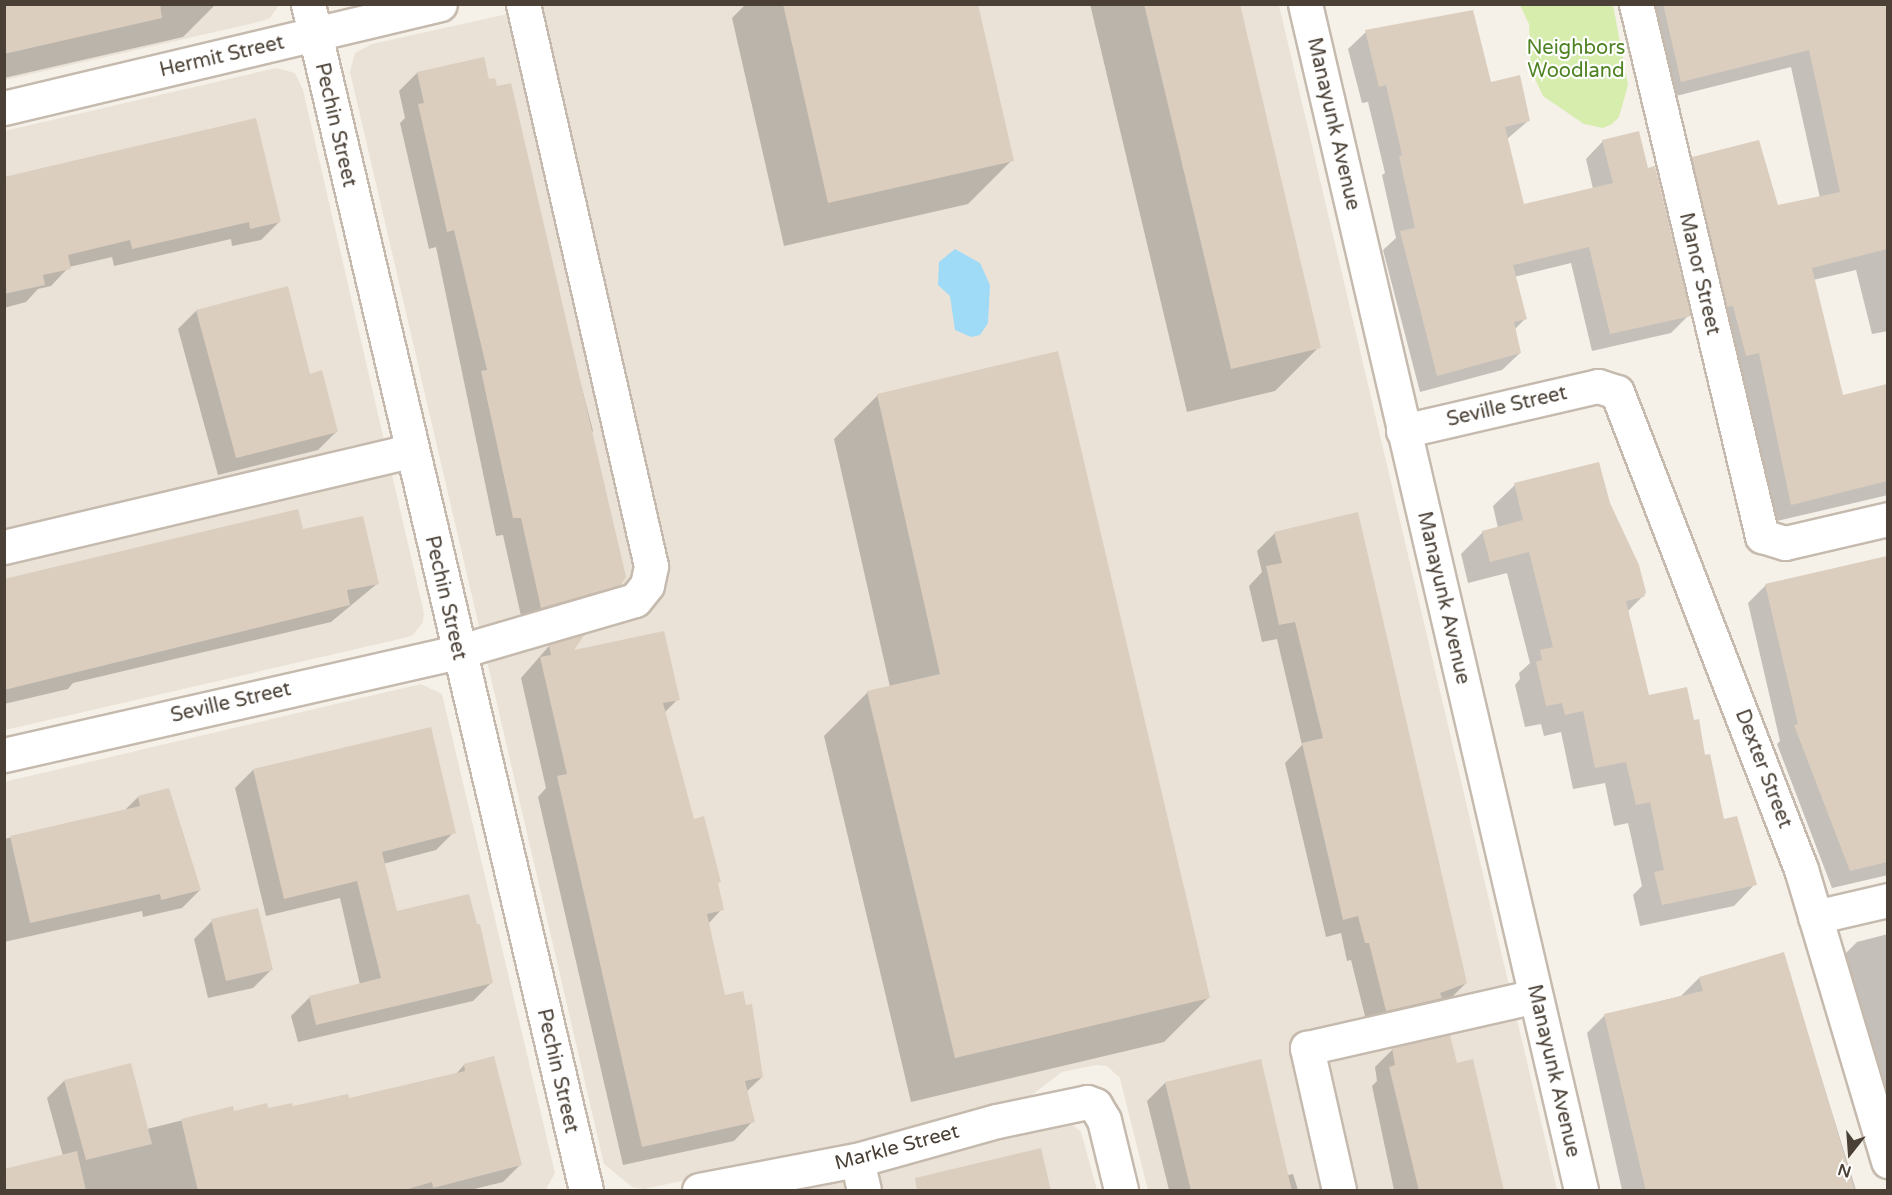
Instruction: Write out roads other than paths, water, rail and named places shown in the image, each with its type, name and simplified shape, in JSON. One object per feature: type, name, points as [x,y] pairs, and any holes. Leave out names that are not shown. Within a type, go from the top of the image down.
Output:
[{"type":"street","name":"Hermit Street","points":[[4,108],[311,20],[440,4]]},
{"type":"street","name":"Seville Street","points":[[4,755],[457,652],[635,600],[647,585],[651,566],[523,4]]},
{"type":"street","name":"Manayunk Avenue","points":[[1305,4],[1581,1191]]},
{"type":"street","name":"Manor Street","points":[[1636,4],[1758,526],[1768,540],[1785,543],[1887,519]]},
{"type":"street","name":"Pechin Street","points":[[311,20],[457,652],[586,1191]]},
{"type":"street","name":"Seville Street","points":[[1404,431],[1598,386],[1612,387]]},
{"type":"street","name":"Dexter Street","points":[[1612,387],[1621,398],[1651,474],[1802,869],[1887,1161]]},
{"type":"street","points":[[4,547],[411,451]]},
{"type":"street","points":[[1815,917],[1887,900]]},
{"type":"street","points":[[1339,1191],[1307,1048],[1535,996]]},
{"type":"street","name":"Markle Street","points":[[699,1191],[861,1175],[997,1121],[1076,1103],[1095,1105],[1104,1120],[1121,1191]]},
{"type":"water","points":[[955,249],[980,263],[990,285],[988,323],[980,335],[971,337],[955,330],[950,296],[938,285],[939,262]]},
{"type":"park label","name":"Neighbors Woodland","points":[[1576,60]]}]
